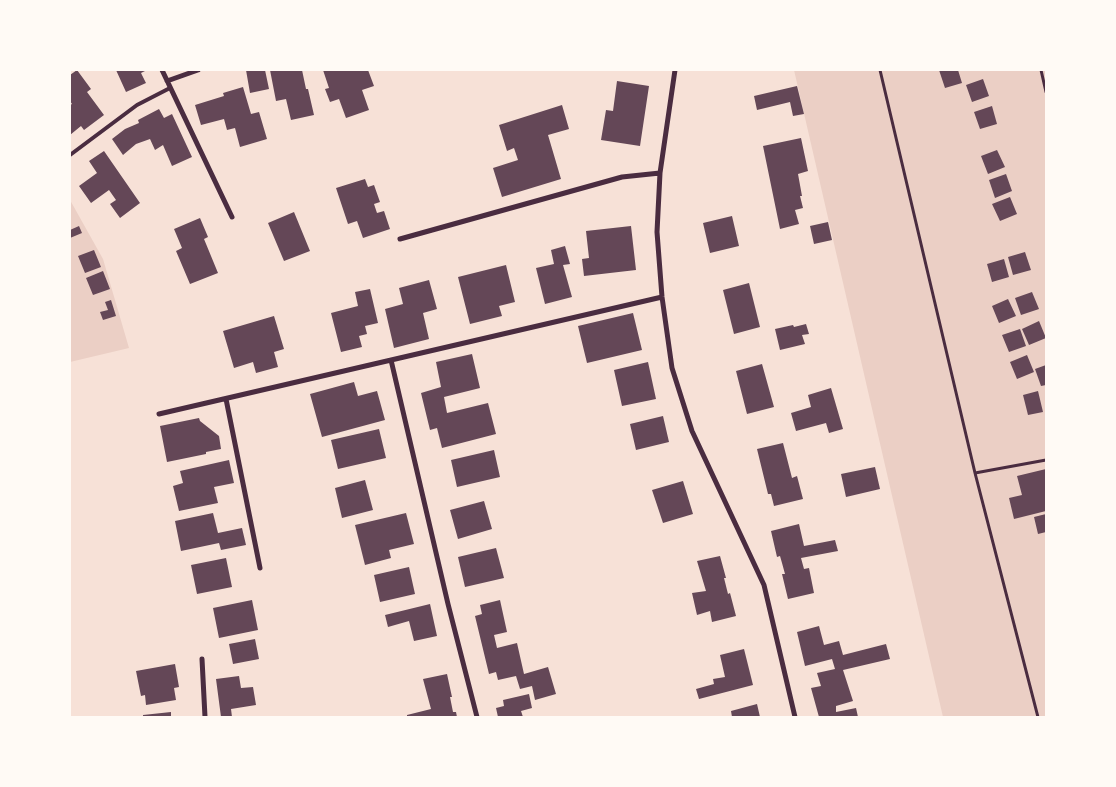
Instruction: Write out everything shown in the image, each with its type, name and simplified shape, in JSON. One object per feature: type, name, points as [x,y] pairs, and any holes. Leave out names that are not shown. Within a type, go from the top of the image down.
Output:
[{"type":"street","points":[[162,70],[232,217]]},
{"type":"street","points":[[167,81],[198,70]]},
{"type":"street","points":[[675,70],[660,173],[657,232],[662,297],[672,368],[692,431],[764,585],[795,717]]},
{"type":"street","points":[[400,239],[622,177],[660,173]]},
{"type":"street","points":[[159,414],[662,297]]},
{"type":"street","points":[[390,360],[477,717]]},
{"type":"street","points":[[226,399],[260,568]]},
{"type":"street","points":[[202,658],[205,717]]},
{"type":"lane","points":[[70,155],[137,106],[170,88]]},
{"type":"path","points":[[880,70],[975,473],[1038,717]]},
{"type":"path","points":[[1041,70],[1046,92]]},
{"type":"path","points":[[975,473],[1046,460]]},
{"type":"shaded area","points":[[794,70],[1046,70],[1046,717],[943,717]]},
{"type":"shaded area","points":[[70,200],[103,259],[129,348],[70,362]]},
{"type":"building","points":[[77,70],[91,89],[87,92],[104,115],[84,130],[81,126],[70,135],[70,105],[72,104],[70,101],[70,75]]},
{"type":"building","points":[[116,70],[147,70],[141,73],[146,83],[126,92]]},
{"type":"building","points":[[246,70],[265,70],[269,89],[250,93]]},
{"type":"building","points":[[270,70],[302,70],[314,115],[291,120],[286,99],[276,101]]},
{"type":"building","points":[[323,70],[368,70],[374,86],[362,90],[369,110],[346,118],[339,99],[330,102],[325,89],[329,88]]},
{"type":"building","points":[[939,70],[958,70],[962,83],[945,88]]},
{"type":"building","points":[[983,79],[989,96],[972,102],[966,85]]},
{"type":"building","points":[[617,81],[649,86],[640,146],[601,140],[606,110],[613,111]]},
{"type":"building","points":[[797,86],[804,114],[793,116],[790,102],[757,110],[754,96]]},
{"type":"building","points":[[243,87],[251,114],[259,112],[267,139],[240,147],[235,128],[227,130],[224,119],[201,125],[195,105],[224,96],[223,93]]},
{"type":"building","points":[[562,105],[569,129],[548,135],[561,179],[502,197],[493,168],[518,160],[514,148],[507,151],[499,125]]},
{"type":"building","points":[[992,106],[997,124],[980,129],[974,112]]},
{"type":"building","points":[[159,109],[164,118],[172,114],[192,157],[172,166],[163,145],[155,150],[150,139],[136,144],[123,155],[112,139],[125,129],[139,123],[138,120]]},
{"type":"building","points":[[801,138],[808,171],[798,174],[803,208],[795,210],[799,224],[780,229],[763,146]]},
{"type":"building","points":[[997,150],[1005,167],[988,174],[981,156]]},
{"type":"building","points":[[104,151],[140,203],[120,218],[110,204],[116,200],[109,190],[91,203],[79,186],[97,173],[89,161]]},
{"type":"building","points":[[1006,174],[1012,191],[995,198],[989,180]]},
{"type":"building","points":[[365,179],[368,187],[374,185],[380,202],[374,204],[377,213],[384,211],[390,229],[363,238],[357,221],[348,224],[336,188]]},
{"type":"building","points":[[1010,197],[1017,214],[1000,221],[992,204]]},
{"type":"building","points":[[294,212],[310,251],[284,261],[268,223]]},
{"type":"building","points":[[732,216],[739,246],[710,253],[703,223]]},
{"type":"building","points":[[200,218],[208,237],[204,239],[218,273],[190,284],[176,251],[182,248],[174,229]]},
{"type":"building","points":[[828,222],[832,240],[814,244],[810,226]]},
{"type":"building","points":[[79,226],[82,233],[70,238],[70,230]]},
{"type":"building","points":[[631,226],[636,270],[584,276],[582,259],[589,258],[586,231]]},
{"type":"building","points":[[565,246],[570,264],[563,265],[572,297],[545,304],[536,268],[554,264],[551,250]]},
{"type":"building","points":[[94,250],[101,267],[85,273],[78,256]]},
{"type":"building","points":[[1025,252],[1031,270],[1013,275],[1008,257]]},
{"type":"building","points":[[1004,259],[1009,277],[992,282],[987,264]]},
{"type":"building","points":[[506,265],[515,302],[499,306],[502,316],[470,324],[458,277]]},
{"type":"building","points":[[103,271],[110,289],[93,295],[86,278]]},
{"type":"building","points":[[429,280],[437,309],[423,313],[429,339],[394,348],[385,309],[403,304],[399,288]]},
{"type":"building","points":[[749,283],[760,327],[734,334],[723,290]]},
{"type":"building","points":[[370,289],[378,323],[365,326],[367,334],[359,336],[362,347],[341,352],[331,313],[358,306],[355,292]]},
{"type":"building","points":[[1032,292],[1039,309],[1021,315],[1015,298]]},
{"type":"building","points":[[1008,299],[1016,316],[999,323],[992,306]]},
{"type":"building","points":[[111,300],[116,316],[103,320],[100,312],[108,310],[105,302]]},
{"type":"building","points":[[633,313],[642,350],[587,363],[578,326]]},
{"type":"building","points":[[274,316],[284,349],[274,352],[278,367],[256,373],[253,362],[234,368],[223,331]]},
{"type":"building","points":[[1039,321],[1046,338],[1029,345],[1022,329]]},
{"type":"building","points":[[806,324],[809,334],[802,335],[805,344],[780,350],[775,329]]},
{"type":"building","points":[[1020,329],[1026,346],[1009,352],[1002,335]]},
{"type":"building","points":[[472,354],[480,388],[444,397],[447,413],[488,403],[496,434],[442,448],[437,428],[430,430],[421,393],[441,387],[436,362]]},
{"type":"building","points":[[1027,355],[1034,372],[1017,379],[1010,362]]},
{"type":"building","points":[[648,362],[656,399],[622,406],[614,370]]},
{"type":"building","points":[[762,364],[774,407],[747,414],[736,371]]},
{"type":"building","points":[[1046,365],[1046,385],[1041,386],[1035,369]]},
{"type":"building","points":[[354,382],[358,396],[377,391],[385,420],[322,437],[310,394]]},
{"type":"building","points":[[831,388],[843,429],[829,433],[826,423],[796,431],[791,413],[811,407],[808,395]]},
{"type":"building","points":[[1038,391],[1043,412],[1028,415],[1023,395]]},
{"type":"building","points":[[663,416],[669,442],[636,450],[630,424]]},
{"type":"building","points":[[199,418],[200,421],[219,436],[221,449],[167,462],[160,426]]},
{"type":"building","points":[[379,429],[386,458],[338,469],[331,440]]},
{"type":"building","points":[[783,443],[792,478],[797,476],[803,499],[774,506],[771,494],[768,494],[757,449]]},
{"type":"building","points":[[494,450],[500,477],[457,487],[451,460]]},
{"type":"building","points":[[229,460],[234,483],[214,487],[218,503],[179,511],[173,486],[183,483],[180,471]]},
{"type":"building","points":[[875,467],[880,489],[846,497],[841,474]]},
{"type":"building","points":[[1046,469],[1046,511],[1014,519],[1009,498],[1022,495],[1017,476]]},
{"type":"building","points":[[365,480],[373,510],[342,518],[335,488]]},
{"type":"building","points":[[683,481],[693,514],[663,523],[652,490]]},
{"type":"building","points":[[484,501],[492,529],[458,539],[450,510]]},
{"type":"building","points":[[213,513],[218,533],[242,528],[246,545],[221,550],[219,543],[181,551],[175,521]]},
{"type":"building","points":[[406,513],[414,544],[389,550],[391,558],[365,565],[355,525]]},
{"type":"building","points":[[1046,514],[1046,532],[1038,534],[1034,517]]},
{"type":"building","points":[[799,524],[804,546],[835,540],[838,551],[801,558],[804,569],[809,568],[814,593],[788,599],[782,574],[785,574],[780,556],[777,557],[771,531]]},
{"type":"building","points":[[496,548],[504,578],[465,587],[458,557]]},
{"type":"building","points":[[720,556],[728,594],[730,593],[736,616],[712,622],[710,611],[697,615],[692,593],[706,591],[697,561]]},
{"type":"building","points":[[226,558],[232,587],[197,594],[191,565]]},
{"type":"building","points":[[409,567],[415,594],[380,602],[374,575]]},
{"type":"building","points":[[252,600],[258,630],[219,638],[213,608]]},
{"type":"building","points":[[500,600],[507,632],[494,635],[497,648],[517,643],[524,674],[548,667],[556,694],[535,700],[532,686],[520,689],[516,676],[498,680],[496,672],[489,674],[475,616],[482,614],[480,605]]},
{"type":"building","points":[[430,604],[437,636],[414,641],[409,621],[388,627],[385,615]]},
{"type":"building","points":[[819,626],[824,645],[839,641],[843,655],[886,644],[890,659],[843,670],[853,701],[836,706],[836,712],[856,708],[858,717],[819,717],[811,688],[821,686],[817,673],[835,669],[832,659],[805,666],[797,632]]},
{"type":"building","points":[[255,639],[259,659],[233,664],[229,644]]},
{"type":"building","points":[[744,649],[753,685],[699,699],[696,689],[714,684],[713,679],[725,677],[720,655]]},
{"type":"building","points":[[175,664],[179,687],[174,688],[176,700],[146,705],[145,695],[141,696],[136,671]]},
{"type":"building","points":[[447,674],[453,712],[456,712],[457,717],[407,717],[407,715],[431,709],[423,679]]},
{"type":"building","points":[[239,676],[241,688],[253,687],[256,705],[231,709],[232,717],[221,717],[216,679]]},
{"type":"building","points":[[529,694],[532,708],[521,711],[523,717],[498,717],[496,708],[504,706],[503,700]]},
{"type":"building","points":[[757,704],[760,717],[732,717],[731,711]]},
{"type":"building","points":[[171,712],[171,717],[143,717],[143,715]]}]
